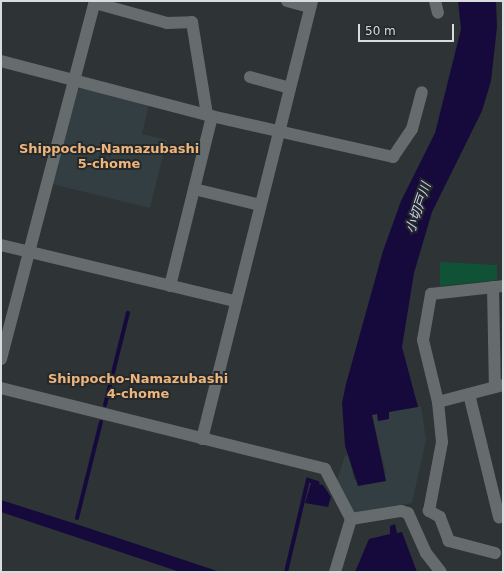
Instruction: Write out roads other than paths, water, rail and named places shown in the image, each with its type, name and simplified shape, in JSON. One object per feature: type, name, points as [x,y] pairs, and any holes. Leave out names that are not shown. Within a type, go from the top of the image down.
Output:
[{"type":"street","points":[[202,438],[311,4],[287,1]]},
{"type":"street","points":[[1,359],[31,253],[95,2],[167,23],[192,22],[210,115],[194,189],[170,286]]},
{"type":"street","points":[[1,61],[210,115],[393,157],[412,129],[422,92]]},
{"type":"street","points":[[250,77],[290,88]]},
{"type":"street","points":[[194,189],[260,205]]},
{"type":"street","points":[[1,245],[236,301]]},
{"type":"street","points":[[438,402],[499,386],[498,287],[431,294],[423,340],[438,402],[442,442],[429,511],[440,517],[449,541],[495,553]]},
{"type":"street","points":[[1,388],[325,469],[355,518]]},
{"type":"street","points":[[469,394],[499,517]]},
{"type":"street","points":[[355,518],[402,511],[408,514],[426,553],[441,572]]},
{"type":"street","points":[[335,572],[355,518]]},
{"type":"water","name":"小切戸川","points":[[458,1],[496,1],[497,27],[491,81],[482,111],[432,212],[414,273],[402,347],[418,407],[389,412],[389,419],[378,421],[377,414],[372,415],[386,481],[358,486],[345,446],[342,403],[383,251],[401,201],[435,133],[461,29]]},
{"type":"water","points":[[311,483],[323,485],[331,497],[328,507],[305,503]]},
{"type":"water","points":[[1,500],[220,572],[180,572],[1,512]]},
{"type":"water","points":[[395,524],[397,533],[402,532],[417,572],[355,572],[369,539],[390,534],[390,526]]},
{"type":"waterway","points":[[105,405],[128,313]]},
{"type":"waterway","points":[[77,518],[101,422]]},
{"type":"waterway","points":[[286,572],[308,480],[318,483]]},
{"type":"district","name":"Shippocho-Namazubashi 5-chome","points":[[109,158]]},
{"type":"district","name":"Shippocho-Namazubashi 4-chome","points":[[138,388]]}]
